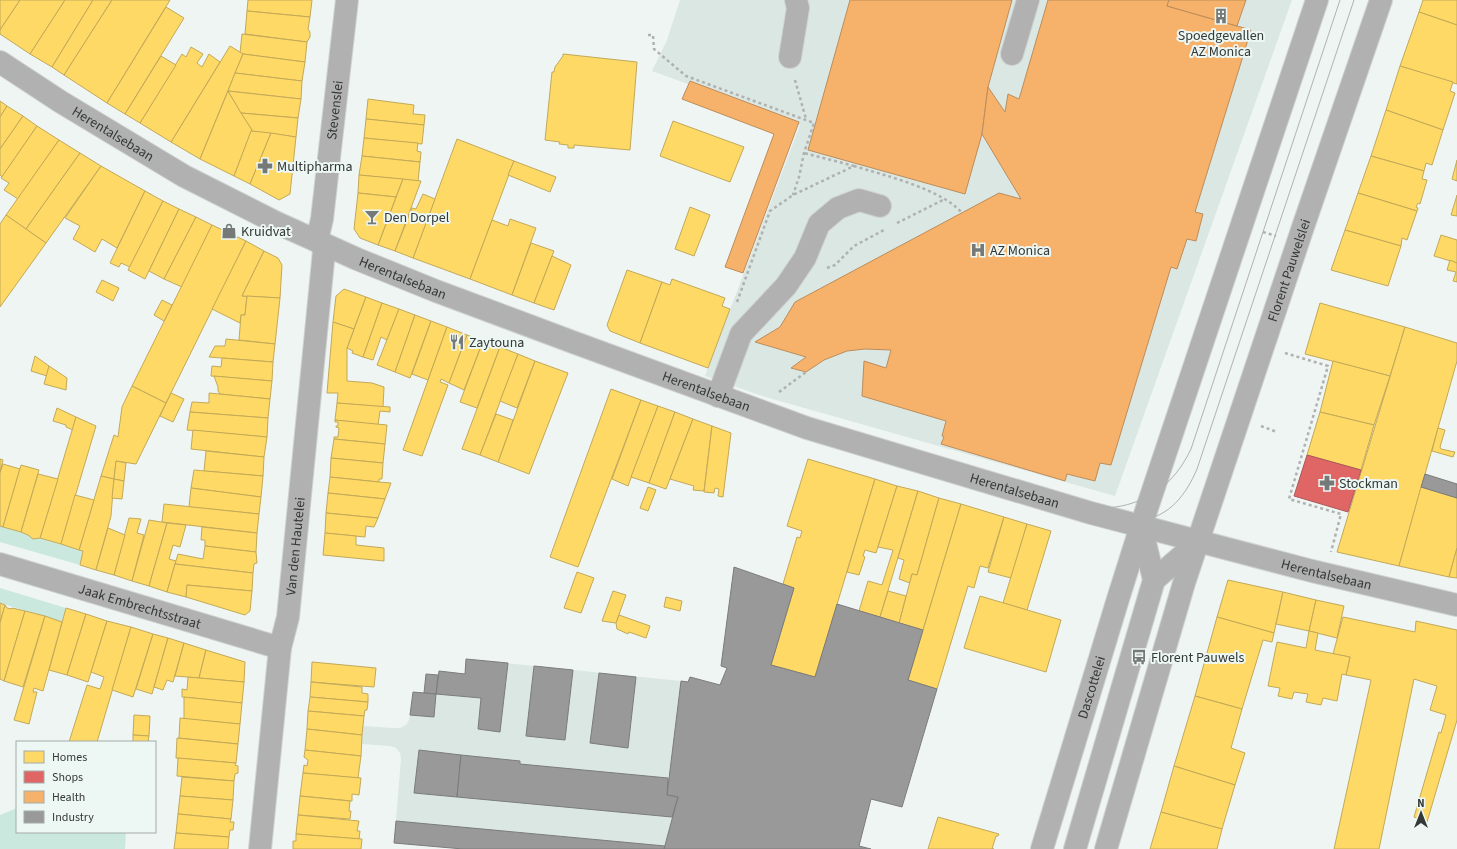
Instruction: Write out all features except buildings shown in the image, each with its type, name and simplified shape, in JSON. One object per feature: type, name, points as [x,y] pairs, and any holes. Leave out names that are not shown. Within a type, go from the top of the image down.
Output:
[{"type":"street","name":"Stevenslei","points":[[321,243],[318,236],[322,218],[347,0]]},
{"type":"street","points":[[790,57],[798,8],[796,0]]},
{"type":"street","points":[[1012,54],[1028,0]]},
{"type":"street","points":[[1075,849],[1154,580],[1142,526],[1317,0]]},
{"type":"street","name":"Florent Pauwelslei","points":[[1198,542],[1302,230],[1381,0]]},
{"type":"street","name":"Herentalsebaan","points":[[0,62],[61,102],[184,176],[277,223],[436,291],[770,415],[860,444],[1091,513],[1198,542],[1312,571],[1457,605]]},
{"type":"street","points":[[718,396],[741,334],[786,286],[805,258],[819,224],[838,208],[859,200],[880,206]]},
{"type":"street","name":"Van den Hautelei","points":[[260,849],[280,648],[288,617],[290,602],[324,251],[321,243]]},
{"type":"street","name":"Dascottelei","points":[[1042,849],[1142,526]]},
{"type":"street","points":[[1154,580],[1198,542]]},
{"type":"street","points":[[1106,849],[1173,620],[1198,542]]},
{"type":"street","name":"Jaak Embrechtsstraat","points":[[0,564],[280,648]]},
{"type":"path","points":[[648,35],[653,35],[654,49],[686,76],[814,123],[804,153],[800,177],[793,195]]},
{"type":"path","points":[[790,57],[806,120]]},
{"type":"path","points":[[804,153],[854,166],[936,193],[962,213]]},
{"type":"path","points":[[734,308],[770,212],[793,195],[854,166]]},
{"type":"path","points":[[894,225],[945,199]]},
{"type":"path","points":[[1258,230],[1283,238],[1288,226],[1302,230]]},
{"type":"path","points":[[821,271],[835,265],[854,246],[888,228]]},
{"type":"path","points":[[1263,346],[1328,366],[1289,499],[1340,514],[1329,558]]},
{"type":"path","points":[[770,415],[778,392],[806,372]]},
{"type":"shaded area","name":"AZ Monica","points":[[680,0],[1292,0],[1115,496],[762,396],[705,376],[800,125],[652,71],[667,40]]},
{"type":"shaded area","points":[[466,659],[681,681],[667,795],[678,797],[664,849],[463,849],[394,843],[401,759],[400,753],[396,748],[390,746],[361,744],[363,726],[400,728],[406,725],[409,720],[413,692],[436,694],[439,671],[465,674]]},
{"type":"green space","points":[[0,526],[83,551],[80,565],[0,542]]},
{"type":"green space","points":[[0,588],[66,608],[62,622],[0,603]]},
{"type":"green space","points":[[16,808],[16,833],[126,833],[125,849],[0,849],[0,815]]},
{"type":"tram line","points":[[1107,508],[1134,503],[1157,491],[1176,473],[1191,449],[1340,0]]},
{"type":"tram line","points":[[0,69],[78,120],[158,168],[241,212],[325,252],[384,277],[682,389],[802,432],[1086,518],[1123,522],[1153,518],[1166,511],[1178,501],[1188,487],[1197,469],[1354,0]]},
{"type":"tram line","points":[[0,55],[104,123],[187,171],[280,218],[338,245],[438,286],[809,423],[1079,503],[1244,547]]},
{"type":"place","name":"Spoedgevallen AZ Monica","points":[[1221,16]]},
{"type":"place","name":"Multipharma","points":[[265,166]]},
{"type":"place","name":"Den Dorpel","points":[[372,217]]},
{"type":"place","name":"Kruidvat","points":[[229,231]]},
{"type":"place","name":"AZ Monica","points":[[978,250]]},
{"type":"place","name":"Zaytouna","points":[[457,342]]},
{"type":"place","name":"Stockman","points":[[1327,483]]},
{"type":"place","name":"Florent Pauwels","points":[[1139,657]]}]
